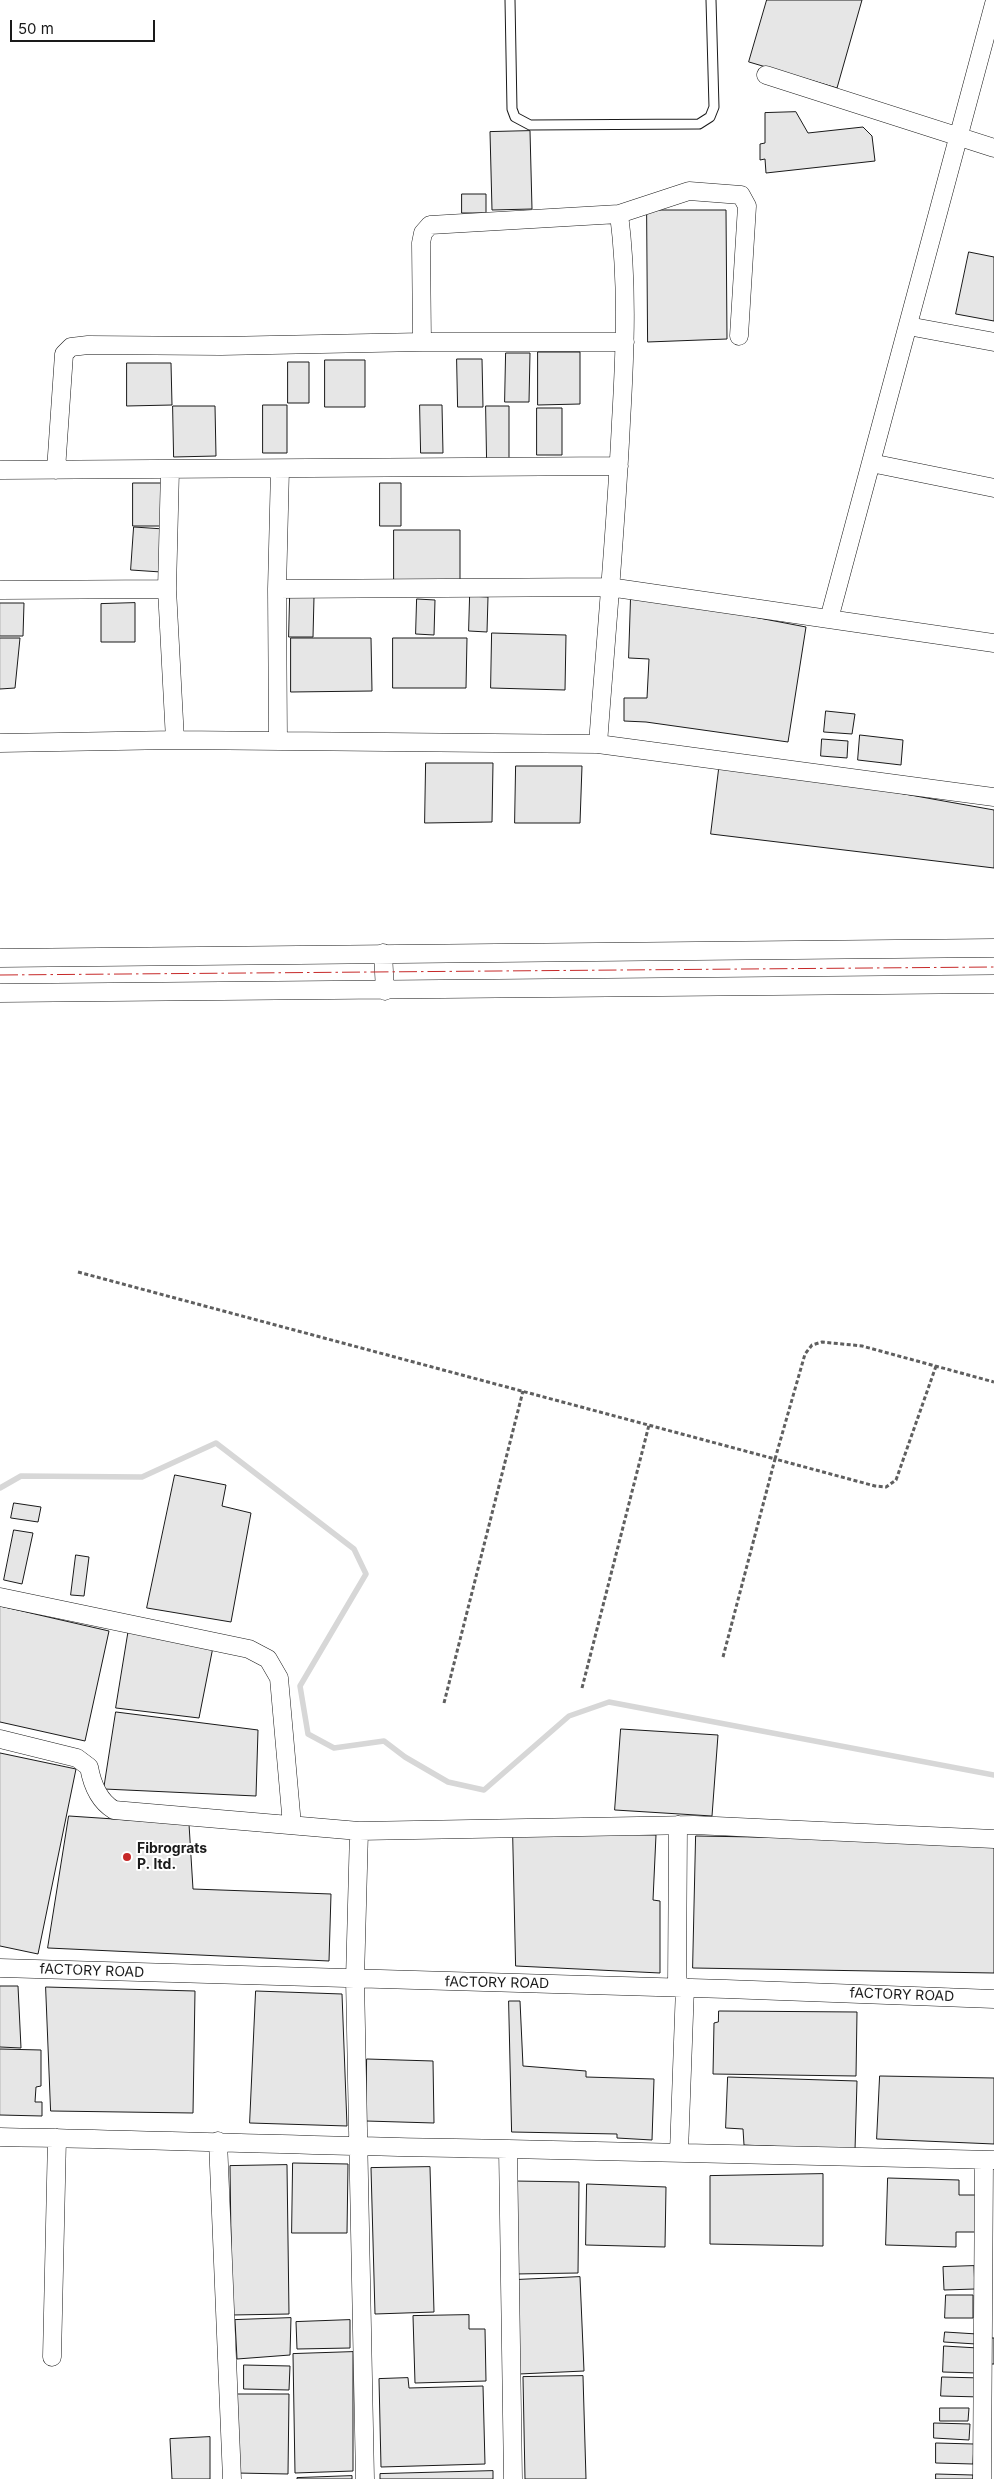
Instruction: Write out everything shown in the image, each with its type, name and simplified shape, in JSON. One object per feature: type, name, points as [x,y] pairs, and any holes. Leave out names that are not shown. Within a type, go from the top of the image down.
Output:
[{"type":"street","points":[[829,619],[994,4]]},
{"type":"street","points":[[766,75],[994,148]]},
{"type":"street","points":[[422,342],[421,243],[423,233],[430,225],[619,214],[689,191],[741,195],[747,206],[739,336]]},
{"type":"street","points":[[598,744],[619,466],[625,342],[622,238],[619,214]]},
{"type":"street","points":[[908,326],[994,342]]},
{"type":"street","points":[[56,470],[64,354],[71,347],[88,345],[221,346],[422,342],[625,342]]},
{"type":"street","points":[[871,463],[994,488]]},
{"type":"street","points":[[0,470],[280,470],[619,466]]},
{"type":"street","points":[[170,470],[167,590],[175,740]]},
{"type":"street","points":[[278,741],[277,589],[280,470]]},
{"type":"street","points":[[277,589],[609,587],[994,643]]},
{"type":"street","points":[[0,590],[167,590]]},
{"type":"street","points":[[0,743],[175,740],[598,744],[994,798]]},
{"type":"street","points":[[0,958],[994,948]]},
{"type":"street","points":[[383,953],[385,990]]},
{"type":"street","points":[[0,993],[994,984]]},
{"type":"street","points":[[0,1597],[249,1649],[268,1659],[279,1678],[292,1825]]},
{"type":"street","points":[[0,1739],[77,1758],[89,1767],[91,1777],[104,1804],[114,1810],[359,1831],[678,1825],[994,1839]]},
{"type":"street","points":[[678,1825],[681,1987],[680,2152]]},
{"type":"street","points":[[359,1831],[355,1979],[365,2479]]},
{"type":"street","name":"fACTORY ROAD","points":[[0,1968],[681,1987],[994,1999]]},
{"type":"street","points":[[0,2137],[218,2141],[359,2148],[508,2148],[989,2160],[982,2479]]},
{"type":"street","points":[[52,2357],[57,2138]]},
{"type":"street","points":[[218,2141],[232,2479]]},
{"type":"street","points":[[508,2148],[513,2479]]},
{"type":"lane","points":[[510,0],[512,109],[515,117],[530,125],[699,124],[710,117],[714,107],[711,0]]},
{"type":"path","points":[[78,1272],[874,1486],[886,1486],[896,1480],[936,1366]]},
{"type":"path","points":[[723,1657],[805,1354],[812,1345],[822,1342],[862,1346],[994,1382]]},
{"type":"path","points":[[444,1703],[523,1391]]},
{"type":"path","points":[[582,1688],[649,1425]]},
{"type":"building","points":[[767,0],[862,0],[837,88],[749,62]]},
{"type":"building","points":[[796,112],[808,133],[863,127],[872,136],[875,161],[766,173],[765,159],[760,160],[760,144],[765,143],[765,113]]},
{"type":"building","points":[[530,131],[532,209],[492,210],[490,132]]},
{"type":"building","points":[[462,194],[486,194],[486,213],[462,213]]},
{"type":"building","points":[[647,210],[726,210],[727,339],[648,342]]},
{"type":"building","points":[[969,252],[994,257],[994,321],[956,314]]},
{"type":"building","points":[[538,352],[580,352],[580,404],[538,405]]},
{"type":"building","points":[[506,353],[530,353],[529,402],[505,402]]},
{"type":"building","points":[[457,359],[482,359],[483,407],[458,407]]},
{"type":"building","points":[[325,360],[365,360],[365,407],[325,407]]},
{"type":"building","points":[[288,362],[309,362],[309,403],[288,403]]},
{"type":"building","points":[[127,363],[171,363],[172,405],[127,406]]},
{"type":"building","points":[[263,405],[287,405],[287,453],[263,453]]},
{"type":"building","points":[[420,405],[442,405],[443,453],[421,453]]},
{"type":"building","points":[[173,406],[215,406],[216,456],[174,457]]},
{"type":"building","points":[[486,406],[509,406],[509,461],[487,461]]},
{"type":"building","points":[[537,408],[562,408],[562,455],[537,455]]},
{"type":"building","points":[[133,483],[164,483],[164,526],[133,526]]},
{"type":"building","points":[[380,483],[401,483],[401,526],[380,526]]},
{"type":"building","points":[[134,527],[164,529],[161,572],[131,570]]},
{"type":"building","points":[[394,530],[460,530],[460,584],[394,585]]},
{"type":"building","points":[[470,596],[488,597],[487,632],[469,631]]},
{"type":"building","points":[[631,596],[654,598],[806,627],[788,742],[646,722],[624,721],[624,698],[647,698],[649,659],[629,658]]},
{"type":"building","points":[[290,597],[314,597],[313,637],[289,637]]},
{"type":"building","points":[[417,599],[435,600],[434,635],[416,634]]},
{"type":"building","points":[[0,603],[24,603],[23,636],[0,636]]},
{"type":"building","points":[[135,603],[135,642],[101,642],[101,604]]},
{"type":"building","points":[[492,633],[566,635],[565,690],[491,688]]},
{"type":"building","points":[[0,638],[20,638],[15,688],[0,689]]},
{"type":"building","points":[[291,638],[371,638],[372,691],[291,692]]},
{"type":"building","points":[[393,638],[467,638],[466,688],[393,688]]},
{"type":"building","points":[[826,711],[855,714],[852,734],[824,732]]},
{"type":"building","points":[[860,735],[903,740],[901,765],[858,760]]},
{"type":"building","points":[[822,739],[848,741],[847,758],[821,756]]},
{"type":"building","points":[[720,761],[994,810],[994,868],[711,834]]},
{"type":"building","points":[[426,763],[493,763],[492,822],[425,823]]},
{"type":"building","points":[[516,766],[582,766],[580,823],[515,823]]},
{"type":"building","points":[[175,1475],[226,1485],[222,1506],[251,1513],[231,1622],[147,1608]]},
{"type":"building","points":[[14,1503],[41,1507],[38,1522],[11,1518]]},
{"type":"building","points":[[14,1530],[33,1533],[22,1584],[4,1580]]},
{"type":"building","points":[[76,1555],[89,1557],[84,1596],[71,1595]]},
{"type":"building","points":[[0,1606],[109,1631],[85,1741],[0,1722]]},
{"type":"building","points":[[129,1628],[213,1647],[199,1718],[116,1708]]},
{"type":"building","points":[[116,1712],[258,1730],[256,1796],[104,1789]]},
{"type":"building","points":[[621,1729],[718,1735],[712,1816],[615,1810]]},
{"type":"building","points":[[0,1753],[76,1769],[38,1954],[0,1946]]},
{"type":"building","name":"Fibrograts P. ltd.","points":[[69,1816],[189,1824],[193,1889],[331,1894],[329,1961],[48,1948]]},
{"type":"building","points":[[513,1832],[656,1835],[653,1900],[660,1901],[660,1973],[516,1966]]},
{"type":"building","points":[[696,1836],[994,1841],[994,1973],[693,1968]]},
{"type":"building","points":[[0,1986],[18,1986],[21,2048],[0,2047]]},
{"type":"building","points":[[46,1987],[195,1991],[193,2113],[51,2111]]},
{"type":"building","points":[[256,1991],[342,1994],[347,2126],[250,2123]]},
{"type":"building","points":[[509,2001],[520,2001],[523,2066],[586,2071],[586,2077],[654,2079],[652,2140],[617,2138],[617,2134],[512,2132]]},
{"type":"building","points":[[719,2011],[857,2012],[856,2076],[713,2074],[714,2023],[718,2022]]},
{"type":"building","points":[[0,2049],[41,2050],[41,2086],[36,2087],[35,2102],[42,2102],[42,2116],[0,2115]]},
{"type":"building","points":[[367,2059],[433,2061],[434,2123],[366,2121]]},
{"type":"building","points":[[880,2076],[994,2078],[994,2144],[877,2139]]},
{"type":"building","points":[[728,2077],[857,2081],[855,2150],[744,2145],[743,2129],[726,2128]]},
{"type":"building","points":[[293,2163],[348,2164],[347,2233],[292,2233]]},
{"type":"building","points":[[287,2165],[289,2314],[232,2315],[230,2166]]},
{"type":"building","points":[[430,2167],[434,2312],[375,2314],[371,2168]]},
{"type":"building","points":[[823,2174],[823,2246],[710,2244],[710,2176]]},
{"type":"building","points":[[888,2178],[959,2180],[959,2195],[980,2195],[979,2232],[956,2232],[956,2247],[886,2245]]},
{"type":"building","points":[[514,2181],[579,2182],[578,2273],[515,2274]]},
{"type":"building","points":[[587,2184],[666,2187],[665,2247],[586,2245]]},
{"type":"building","points":[[974,2266],[975,2289],[944,2290],[943,2267]]},
{"type":"building","points":[[580,2277],[584,2371],[519,2374],[515,2280]]},
{"type":"building","points":[[946,2295],[973,2295],[973,2318],[945,2318]]},
{"type":"building","points":[[469,2315],[469,2329],[485,2329],[486,2381],[415,2383],[413,2316]]},
{"type":"building","points":[[291,2318],[290,2355],[237,2359],[235,2320]]},
{"type":"building","points":[[350,2320],[350,2348],[297,2349],[296,2322]]},
{"type":"building","points":[[945,2332],[977,2334],[976,2344],[944,2342]]},
{"type":"building","points":[[991,2338],[994,2338],[994,2364],[990,2364]]},
{"type":"building","points":[[944,2346],[978,2348],[977,2373],[943,2372]]},
{"type":"building","points":[[353,2352],[353,2471],[295,2473],[293,2354]]},
{"type":"building","points":[[244,2365],[290,2366],[289,2390],[244,2389]]},
{"type":"building","points":[[583,2376],[586,2479],[525,2479],[523,2377]]},
{"type":"building","points":[[942,2377],[982,2378],[981,2397],[941,2396]]},
{"type":"building","points":[[408,2378],[409,2388],[483,2386],[485,2464],[381,2467],[379,2379]]},
{"type":"building","points":[[237,2394],[289,2394],[288,2474],[236,2473]]},
{"type":"building","points":[[940,2408],[969,2408],[968,2421],[940,2421]]},
{"type":"building","points":[[934,2423],[970,2424],[969,2440],[934,2438]]},
{"type":"building","points":[[210,2437],[210,2479],[172,2479],[170,2439]]},
{"type":"building","points":[[936,2443],[974,2444],[973,2464],[936,2463]]},
{"type":"building","points":[[493,2471],[493,2479],[380,2479],[380,2474]]},
{"type":"building","points":[[936,2474],[973,2475],[973,2479],[936,2479]]},
{"type":"building","points":[[352,2476],[352,2479],[297,2479],[297,2478]]},
{"type":"waterway","points":[[0,1488],[21,1476],[142,1477],[216,1443],[354,1549],[366,1574],[300,1686],[308,1734],[334,1748],[384,1741],[405,1757],[448,1782],[484,1790],[569,1716],[609,1702],[994,1775]]},
{"type":"power","points":[[0,975],[994,967]]},
{"type":"place","name":"Fibrograts P. ltd.","points":[[127,1857]]}]
